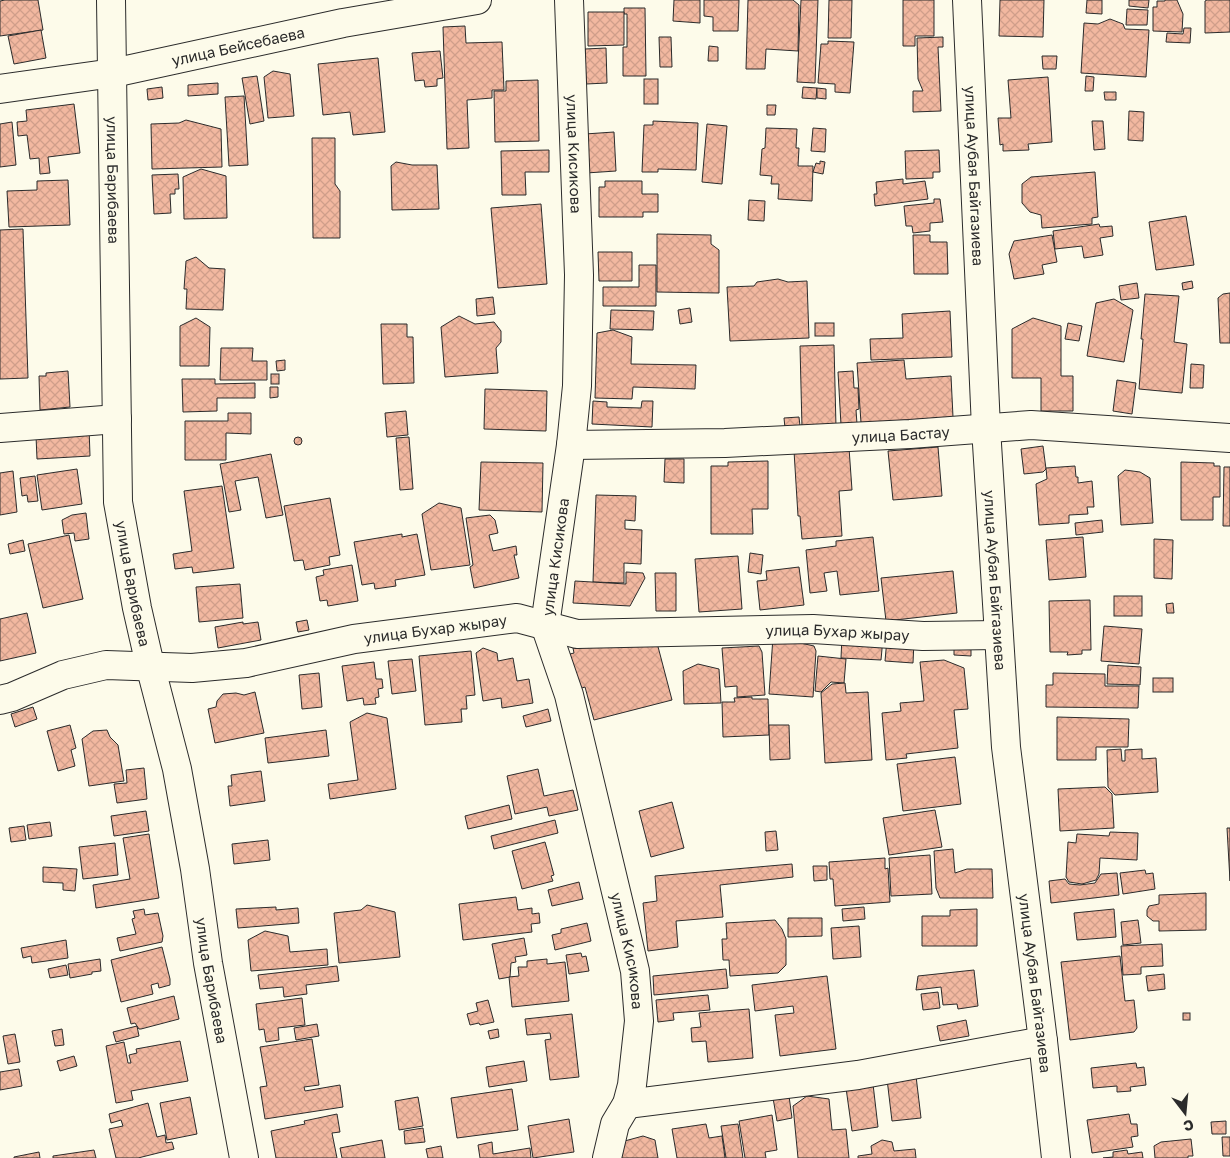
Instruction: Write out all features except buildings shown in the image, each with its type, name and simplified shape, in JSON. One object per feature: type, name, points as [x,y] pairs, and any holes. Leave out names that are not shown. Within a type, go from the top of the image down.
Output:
[{"type":"street","name":"улица Барибаева","points":[[111,0],[118,502],[137,608],[177,769],[195,869],[208,963],[244,1158]]},
{"type":"street","name":"улица Бейсебаева","points":[[0,89],[113,73],[343,23],[477,0]]},
{"type":"street","name":"улица Кисикова","points":[[569,0],[580,275],[577,386],[571,445],[546,625],[569,696],[635,970],[639,1021],[632,1085],[627,1104],[615,1124],[607,1158]]},
{"type":"street","name":"улица Аубая Байгазиева","points":[[967,0],[986,428],[1006,747],[1056,1158]]},
{"type":"street","points":[[0,428],[117,418]]},
{"type":"street","name":"улица Бастау","points":[[571,445],[724,443],[910,434],[1031,425],[1230,438]]},
{"type":"street","name":"улица Бухар жырау","points":[[0,700],[12,697],[63,675],[106,665],[150,665],[192,668],[246,662],[354,639],[517,618],[577,634],[814,629],[923,636],[998,635]]},
{"type":"street","points":[[627,1104],[858,1075],[1043,1041]]}]
